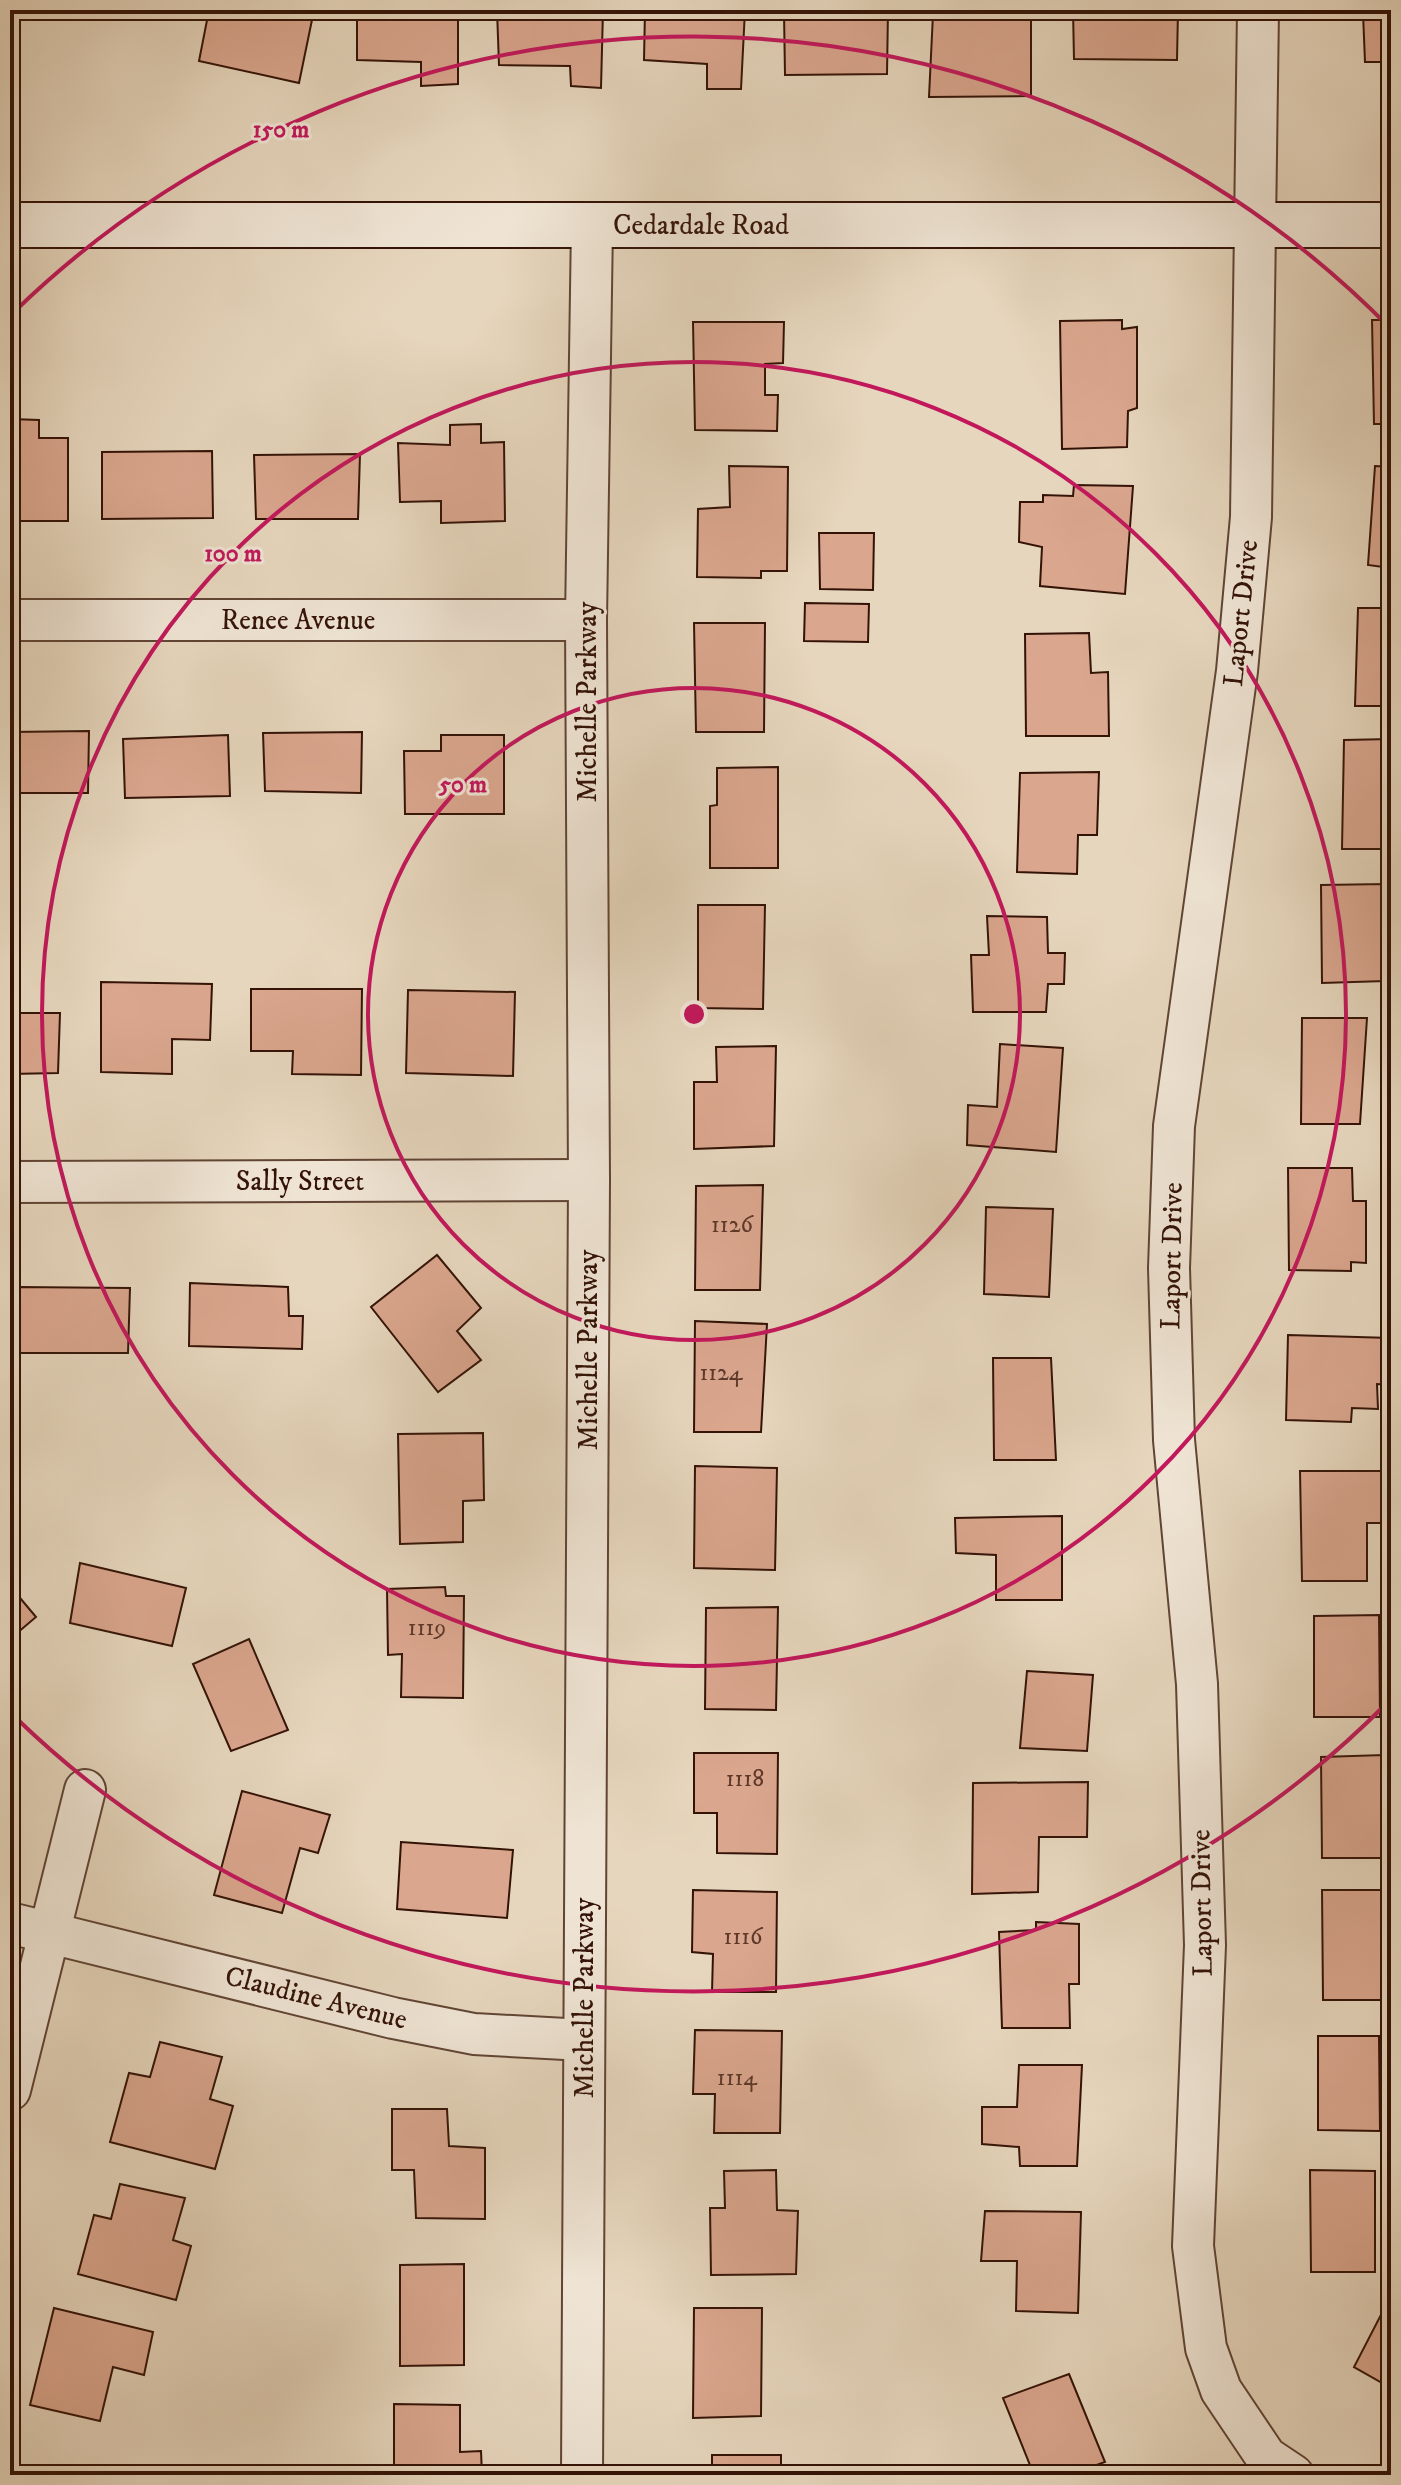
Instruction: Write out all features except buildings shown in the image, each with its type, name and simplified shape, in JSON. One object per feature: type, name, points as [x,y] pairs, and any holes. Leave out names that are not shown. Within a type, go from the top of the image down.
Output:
[{"type":"street","name":"Laport Drive","points":[[1258,10],[1251,517],[1237,671],[1174,1126],[1169,1268],[1174,1440],[1197,1684],[1205,1945],[1193,2246],[1206,2348],[1221,2390],[1266,2457],[1293,2475]]},
{"type":"street","name":"Cedardale Road","points":[[10,225],[1391,225]]},
{"type":"street","name":"Michelle Parkway","points":[[582,2475],[589,1180],[586,620],[592,225]]},
{"type":"street","name":"Renee Avenue","points":[[10,620],[586,620]]},
{"type":"street","name":"Sally Street","points":[[10,1182],[589,1180]]},
{"type":"street","points":[[10,2090],[85,1790]]},
{"type":"street","name":"Claudine Avenue","points":[[10,1923],[393,2018],[474,2034],[584,2040]]}]
